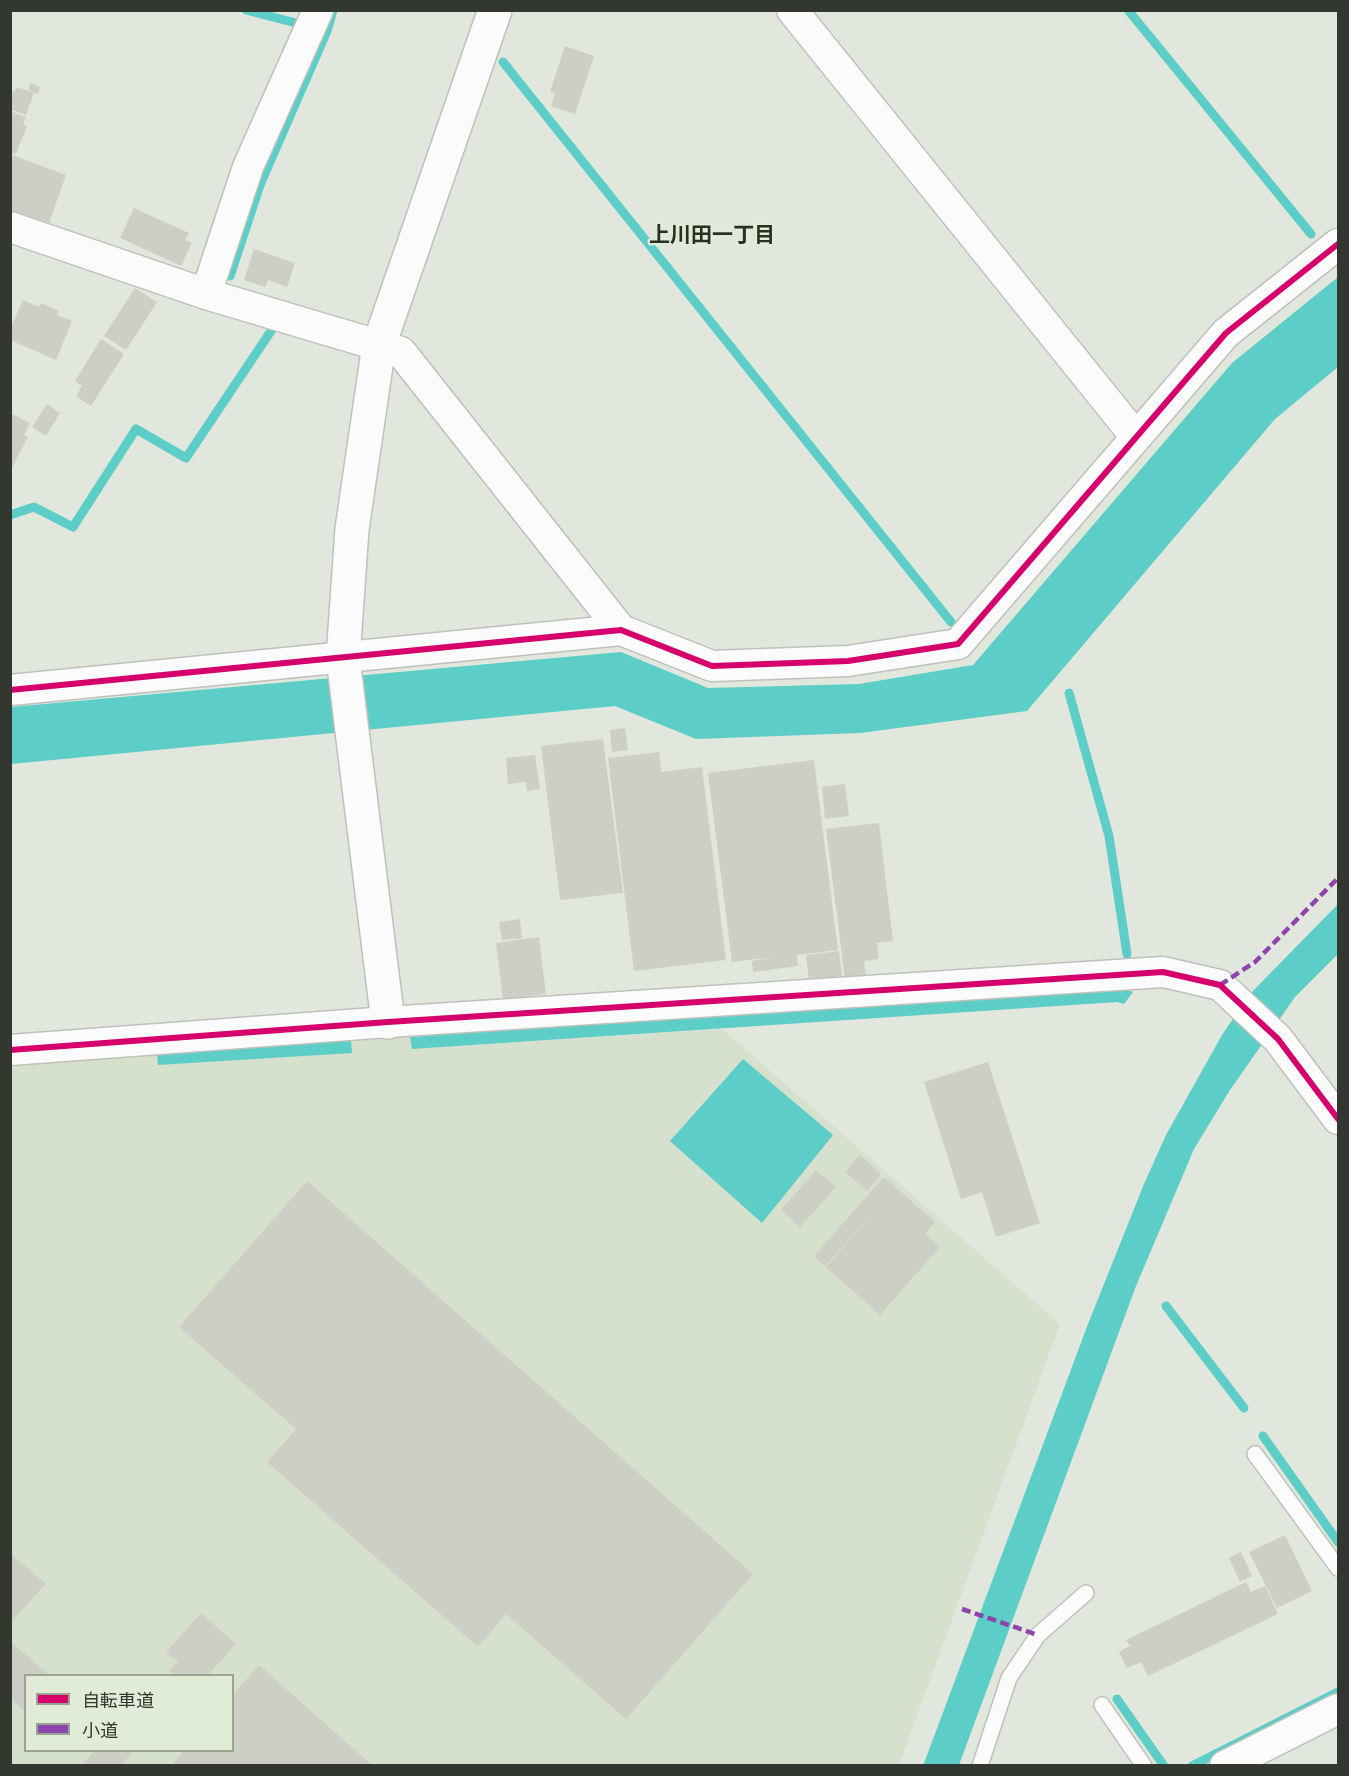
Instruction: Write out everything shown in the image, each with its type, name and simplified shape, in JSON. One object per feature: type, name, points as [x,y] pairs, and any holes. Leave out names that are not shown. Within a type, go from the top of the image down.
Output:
[{"type":"street","points":[[206,294],[248,167],[318,10]]},
{"type":"street","points":[[388,1022],[344,662],[352,529],[380,345],[495,10]]},
{"type":"street","points":[[792,10],[1136,437]]},
{"type":"street","points":[[10,227],[206,294],[400,352],[621,630]]},
{"type":"street","points":[[10,690],[344,662],[621,630],[712,666],[848,661],[958,644],[1227,333],[1338,244]]},
{"type":"street","points":[[10,1050],[388,1022],[1163,972],[1220,985],[1278,1038],[1338,1119]]},
{"type":"street","points":[[1225,1766],[1338,1709]]},
{"type":"lane","points":[[1255,1454],[1338,1568]]},
{"type":"lane","points":[[980,1766],[1009,1678],[1038,1635],[1086,1593]]},
{"type":"lane","points":[[1102,1705],[1144,1766]]},
{"type":"shaded area","points":[[722,1029],[1060,1324],[899,1765],[11,1766],[11,1061],[204,1052],[410,1037],[412,1049]]},
{"type":"water","points":[[1338,277],[1338,367],[1275,419],[1027,711],[860,733],[696,739],[615,706],[11,764],[11,707],[621,652],[708,688],[859,684],[973,665],[1232,363]]},
{"type":"water","points":[[1338,904],[1338,954],[1295,997],[1230,1090],[1194,1149],[1136,1286],[959,1765],[923,1766],[1088,1324],[1166,1135],[1222,1035],[1249,995]]},
{"type":"water","points":[[1119,987],[1133,992],[1124,1004],[1117,1002],[412,1049],[410,1037]]},
{"type":"water","points":[[351,1040],[352,1053],[158,1065],[157,1052]]},
{"type":"water","points":[[743,1059],[833,1135],[762,1223],[670,1141]]},
{"type":"building","points":[[565,46],[594,56],[575,114],[551,106],[555,93],[550,92]]},
{"type":"building","points":[[31,83],[40,87],[38,94],[28,90]]},
{"type":"building","points":[[17,87],[34,93],[26,115],[10,109],[10,91],[14,92]]},
{"type":"building","points":[[10,111],[26,117],[23,124],[27,126],[16,154],[10,152]]},
{"type":"building","points":[[10,154],[66,175],[49,223],[17,212],[16,216],[10,214]]},
{"type":"building","points":[[134,208],[189,233],[185,240],[192,243],[181,266],[120,238]]},
{"type":"building","points":[[254,249],[295,263],[287,287],[268,280],[265,287],[244,280]]},
{"type":"building","points":[[135,288],[157,302],[126,350],[104,336]]},
{"type":"building","points":[[23,300],[39,307],[41,303],[59,311],[57,315],[72,321],[56,360],[10,340],[10,329]]},
{"type":"building","points":[[101,339],[124,354],[91,406],[76,396],[82,386],[75,381]]},
{"type":"building","points":[[47,404],[60,413],[46,436],[32,427]]},
{"type":"building","points":[[12,414],[30,423],[24,435],[28,437],[12,468],[10,467]]},
{"type":"building","points":[[625,728],[628,750],[612,752],[610,730]]},
{"type":"building","points":[[603,739],[623,893],[560,900],[541,746]]},
{"type":"building","points":[[659,752],[661,772],[702,767],[726,960],[634,971],[608,758]]},
{"type":"building","points":[[535,755],[540,789],[527,791],[526,782],[508,784],[506,758]]},
{"type":"building","points":[[814,760],[838,950],[797,955],[798,966],[753,972],[752,961],[774,957],[732,962],[708,773]]},
{"type":"building","points":[[845,784],[849,816],[825,819],[822,787]]},
{"type":"building","points":[[879,823],[893,941],[877,943],[879,959],[864,961],[866,976],[845,979],[826,829]]},
{"type":"building","points":[[520,919],[522,938],[502,940],[499,922]]},
{"type":"building","points":[[539,937],[546,994],[503,999],[496,943]]},
{"type":"building","points":[[839,951],[842,976],[809,980],[806,955]]},
{"type":"building","points":[[988,1062],[1040,1223],[996,1237],[982,1192],[961,1199],[924,1082]]},
{"type":"building","points":[[860,1155],[881,1174],[867,1191],[845,1172]]},
{"type":"building","points":[[816,1170],[836,1187],[800,1227],[781,1210]]},
{"type":"building","points":[[884,1177],[935,1222],[925,1234],[940,1247],[880,1315],[826,1267],[882,1203],[825,1266],[814,1256]]},
{"type":"building","points":[[307,1181],[753,1574],[626,1719],[506,1614],[478,1647],[267,1462],[296,1429],[179,1327]]},
{"type":"building","points":[[1285,1535],[1312,1591],[1277,1608],[1249,1552]]},
{"type":"building","points":[[1241,1552],[1252,1576],[1240,1582],[1229,1558]]},
{"type":"building","points":[[10,1553],[46,1584],[10,1623]]},
{"type":"building","points":[[1246,1582],[1251,1592],[1265,1586],[1278,1614],[1148,1676],[1141,1662],[1127,1668],[1119,1652],[1130,1646],[1126,1640]]},
{"type":"building","points":[[201,1613],[236,1644],[209,1674],[172,1674],[169,1671],[178,1662],[166,1652]]},
{"type":"building","points":[[10,1641],[48,1674],[24,1674],[24,1710],[10,1699]]},
{"type":"building","points":[[259,1665],[373,1766],[171,1766],[182,1752],[234,1752],[234,1694]]},
{"type":"building","points":[[93,1752],[132,1752],[121,1766],[81,1766]]},
{"type":"waterway","points":[[246,10],[296,23]]},
{"type":"waterway","points":[[230,276],[260,185],[327,31],[333,10]]},
{"type":"waterway","points":[[1128,10],[1311,234]]},
{"type":"waterway","points":[[503,62],[951,622]]},
{"type":"waterway","points":[[10,515],[34,507],[73,527],[136,429],[186,458],[273,328]]},
{"type":"waterway","points":[[1069,693],[1109,836],[1127,954]]},
{"type":"waterway","points":[[1166,1306],[1244,1408]]},
{"type":"waterway","points":[[1263,1436],[1338,1542]]},
{"type":"waterway","points":[[1192,1766],[1338,1692]]},
{"type":"waterway","points":[[1117,1699],[1164,1766]]},
{"type":"marked path","points":[[1220,985],[1255,962],[1338,878]]},
{"type":"marked path","points":[[962,1609],[1038,1635]]},
{"type":"cycle path","points":[[10,690],[621,630],[712,666],[848,661],[958,644],[1226,333],[1338,244]]},
{"type":"cycle path","points":[[10,1050],[388,1022],[1163,972],[1220,985],[1278,1039],[1338,1119]]},
{"type":"district","name":"上川田一丁目","points":[[712,236]]}]
